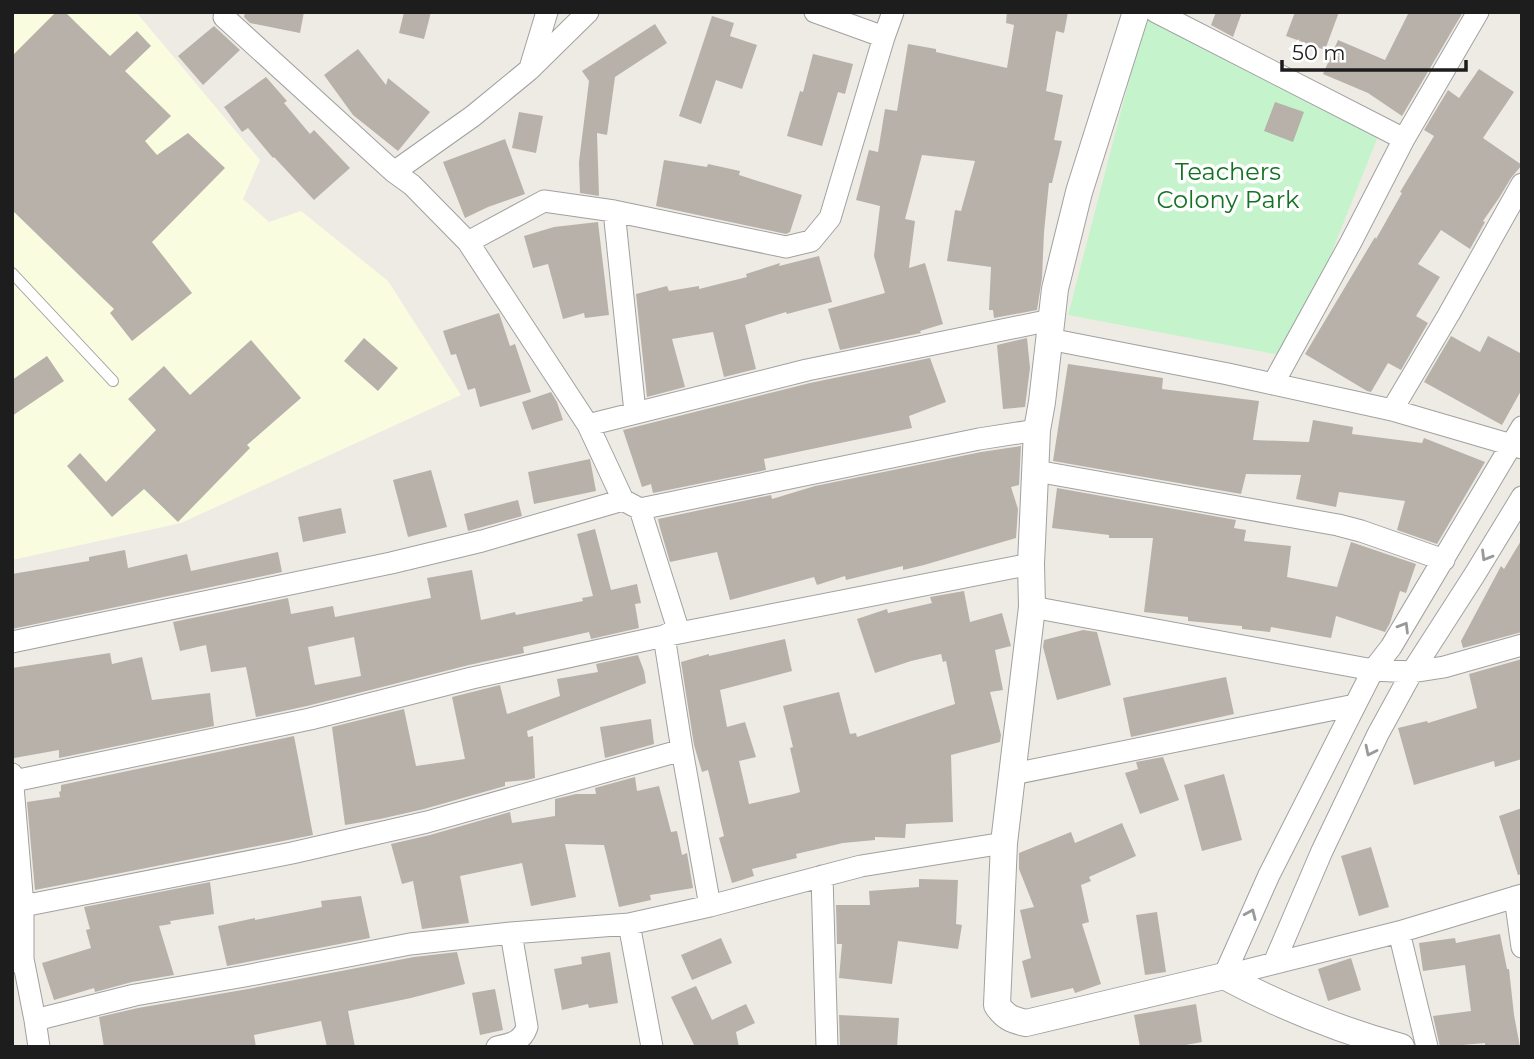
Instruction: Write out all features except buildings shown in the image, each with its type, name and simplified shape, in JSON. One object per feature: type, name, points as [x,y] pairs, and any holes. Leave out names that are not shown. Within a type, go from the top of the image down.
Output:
[{"type":"street","points":[[529,70],[547,12]]},
{"type":"street","points":[[394,172],[472,116],[529,70],[588,12]]},
{"type":"street","points":[[815,12],[884,37]]},
{"type":"street","points":[[468,242],[544,201],[614,211],[786,247],[811,241],[830,218],[892,12]]},
{"type":"street","points":[[1136,12],[1079,192],[1055,289],[1037,430],[1031,564],[1032,607],[1004,843],[997,1005],[1004,1015],[1026,1023],[1399,932],[1518,896],[1522,947]]},
{"type":"street","points":[[1156,12],[1404,139]]},
{"type":"street","points":[[1273,384],[1351,243],[1404,139],[1478,12]]},
{"type":"street","points":[[224,18],[394,172],[412,185],[468,242],[588,425],[631,505],[678,629],[664,636]]},
{"type":"street","points":[[1392,410],[1522,184]]},
{"type":"street","points":[[614,211],[635,412]]},
{"type":"street","points":[[588,425],[807,370],[1050,329],[1518,440],[1391,647],[1373,670],[1269,876],[1224,976]]},
{"type":"street","points":[[12,642],[404,560],[631,505],[1037,430]]},
{"type":"street","points":[[1036,471],[1338,525],[1444,560]]},
{"type":"street","points":[[1274,963],[1335,822],[1378,734],[1412,673],[1522,498]]},
{"type":"street","points":[[39,1047],[35,1020],[18,960],[23,906],[13,777],[310,719],[472,678],[664,636],[1031,564]]},
{"type":"street","points":[[1032,607],[1373,670],[1412,673],[1522,645]]},
{"type":"street","points":[[664,636],[710,906]]},
{"type":"street","points":[[1013,774],[1356,705]]},
{"type":"street","points":[[23,906],[292,853],[426,822],[682,750]]},
{"type":"street","points":[[1292,831],[1335,822]]},
{"type":"street","points":[[35,1020],[135,995],[411,944],[629,924],[862,866],[1004,843]]},
{"type":"street","points":[[822,876],[827,1047]]},
{"type":"street","points":[[629,924],[652,1047]]},
{"type":"street","points":[[1399,932],[1427,1047]]},
{"type":"street","points":[[497,1047],[514,1043],[524,1036],[527,1027],[511,933]]},
{"type":"street","points":[[1224,976],[1307,1016],[1401,1047]]},
{"type":"lane","points":[[12,273],[113,380]]},
{"type":"shaded area","points":[[19,12],[136,12],[260,160],[243,199],[269,222],[301,211],[388,281],[461,395],[181,523],[12,560],[12,15]]},
{"type":"green space","name":"Teachers Colony Park","points":[[1146,15],[1385,119],[1290,357],[1068,315]]}]
